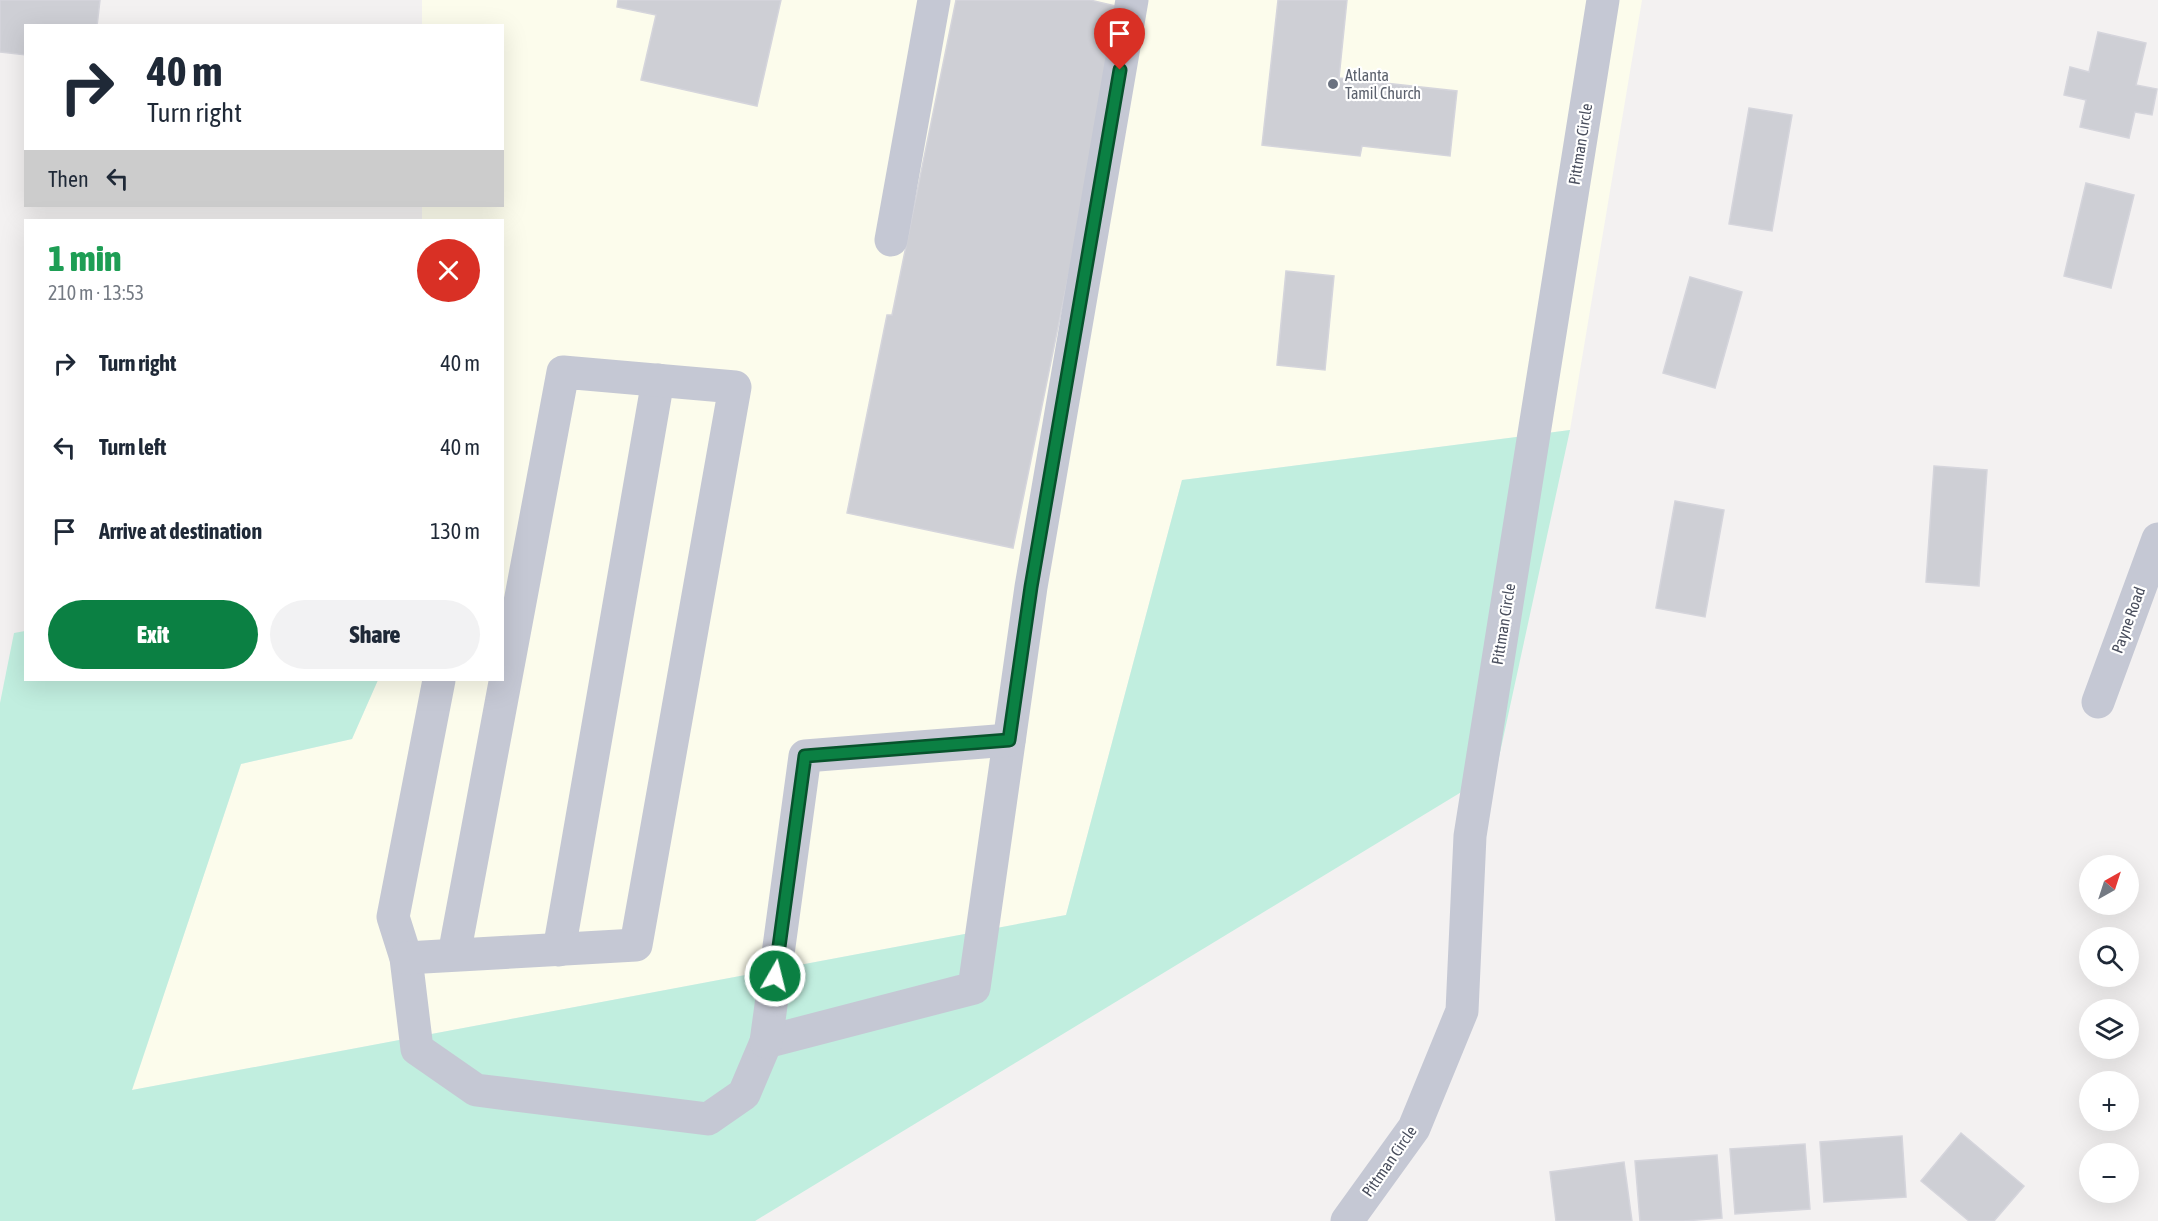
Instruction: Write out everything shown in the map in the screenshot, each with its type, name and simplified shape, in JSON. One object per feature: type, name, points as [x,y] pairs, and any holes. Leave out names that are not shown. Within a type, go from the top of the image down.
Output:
[{"type":"street","points":[[891,240],[934,0]]},
{"type":"street","points":[[766,1042],[974,988],[1031,587],[1132,0]]},
{"type":"street","name":"Pittman Circle","points":[[1347,1221],[1414,1128],[1462,1011],[1470,836],[1603,0]]},
{"type":"street","points":[[406,958],[636,945],[735,387],[563,372],[454,955]]},
{"type":"street","points":[[559,950],[658,380]]},
{"type":"street","name":"Payne Road","points":[[2098,702],[2158,539]]},
{"type":"street","points":[[439,681],[393,917],[406,958],[417,1049],[476,1090],[708,1119],[744,1094],[766,1042],[805,756],[1009,740]]},
{"type":"shaded area","points":[[422,0],[1642,0],[1570,430],[1182,480],[1066,915],[132,1090],[241,764],[352,739],[378,681],[504,681],[504,219],[422,219],[422,207],[504,207],[504,24],[422,24]]},
{"type":"green space","points":[[1570,430],[1496,771],[755,1221],[0,1221],[0,703],[14,633],[24,631],[24,681],[378,681],[352,739],[241,764],[132,1090],[1066,915],[1182,480]]},
{"type":"building","points":[[0,0],[100,0],[97,24],[24,24],[24,55],[0,52]]},
{"type":"building","points":[[618,0],[781,0],[757,106],[641,80],[656,15],[617,7]]},
{"type":"building","points":[[956,0],[1090,0],[1120,7],[1117,38],[1013,548],[847,513],[887,315],[892,315]]},
{"type":"building","name":"Atlanta Tamil Church","points":[[1278,0],[1347,0],[1339,78],[1457,91],[1450,156],[1362,146],[1360,156],[1262,145]]},
{"type":"building","points":[[2098,32],[2146,43],[2136,85],[2157,89],[2152,115],[2135,112],[2129,138],[2080,127],[2086,100],[2064,95],[2070,67],[2089,72]]},
{"type":"building","points":[[1749,108],[1792,115],[1772,231],[1729,224]]},
{"type":"building","points":[[2086,183],[2134,195],[2111,288],[2064,276]]},
{"type":"building","points":[[1286,271],[1334,276],[1325,370],[1277,365]]},
{"type":"building","points":[[1690,277],[1742,292],[1715,388],[1663,373]]},
{"type":"building","points":[[1934,466],[1987,470],[1979,586],[1926,582]]},
{"type":"building","points":[[1675,501],[1724,510],[1705,617],[1656,608]]},
{"type":"building","points":[[1961,1133],[2024,1186],[1994,1221],[1969,1221],[1921,1181]]},
{"type":"building","points":[[1902,1136],[1906,1197],[1824,1202],[1820,1142]]},
{"type":"building","points":[[1805,1144],[1810,1209],[1735,1214],[1730,1149]]},
{"type":"building","points":[[1717,1155],[1722,1218],[1640,1221],[1635,1161]]},
{"type":"building","points":[[1624,1162],[1632,1221],[1556,1221],[1550,1172]]},
{"type":"place","name":"Atlanta Tamil Church","points":[[1333,84]]},
{"type":"route","points":[[775,976],[805,756],[1009,740],[1031,587],[1120,70]]}]
